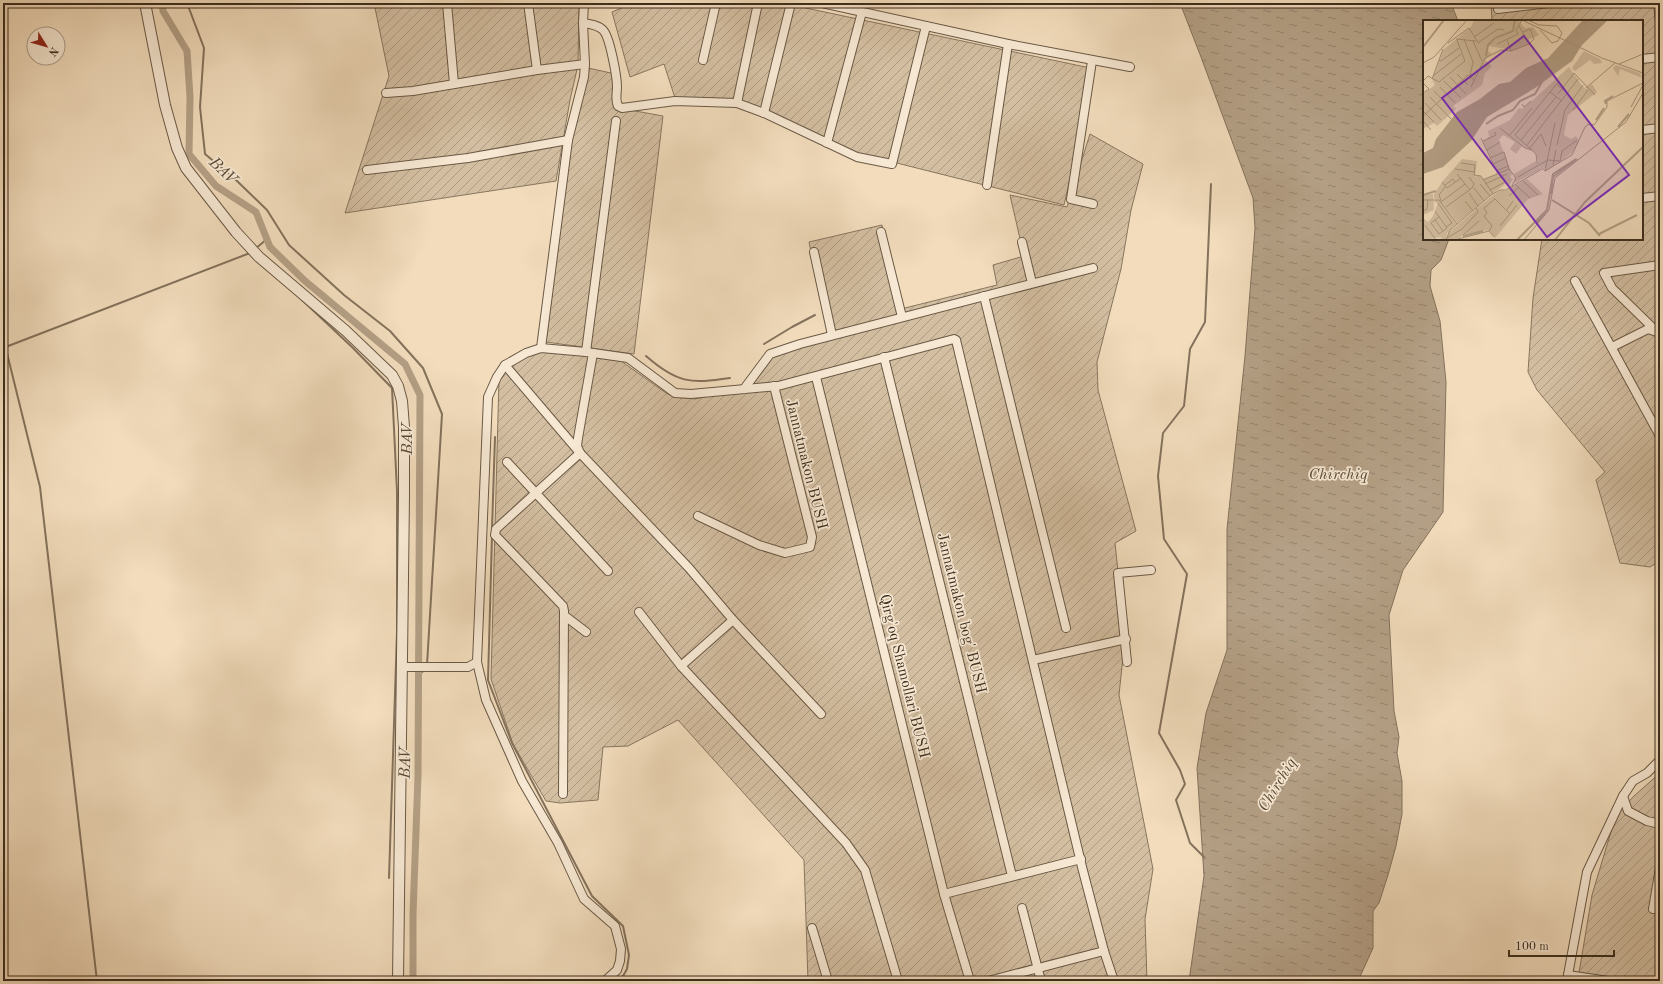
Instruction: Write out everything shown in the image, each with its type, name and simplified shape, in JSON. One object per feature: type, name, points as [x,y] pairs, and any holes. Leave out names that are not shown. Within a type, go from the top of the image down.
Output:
[{"type":"street","points":[[145,3],[165,105],[176,148],[186,168],[236,232],[259,256],[346,331],[392,375],[398,386],[402,401],[404,427],[406,667],[398,981]]},
{"type":"street","points":[[447,3],[454,84]]},
{"type":"street","points":[[528,3],[537,70]]},
{"type":"street","points":[[541,348],[568,140],[584,77],[584,3]]},
{"type":"street","points":[[702,60],[716,3]]},
{"type":"street","points":[[737,103],[758,3]]},
{"type":"street","points":[[764,113],[791,3]]},
{"type":"street","points":[[822,3],[1008,44],[1130,67]]},
{"type":"street","points":[[1498,9],[1549,3]]},
{"type":"street","points":[[1658,3],[1660,23]]},
{"type":"street","points":[[827,143],[862,12]]},
{"type":"street","points":[[583,23],[594,24],[603,30],[609,39],[617,85],[616,102],[618,106],[622,108],[675,101],[737,103],[764,113],[857,157],[892,164],[926,26]]},
{"type":"street","points":[[987,185],[1008,44]]},
{"type":"street","points":[[1643,59],[1660,57]]},
{"type":"street","points":[[1092,61],[1071,199],[1093,204]]},
{"type":"street","points":[[386,94],[413,91],[537,70],[585,64]]},
{"type":"street","points":[[580,453],[577,446],[616,120]]},
{"type":"street","points":[[1643,130],[1660,128]]},
{"type":"street","points":[[367,170],[468,158],[568,140]]},
{"type":"street","points":[[1643,198],[1660,196]]},
{"type":"street","points":[[881,232],[902,317]]},
{"type":"street","points":[[1022,242],[1032,283]]},
{"type":"street","points":[[814,252],[832,335]]},
{"type":"street","points":[[1657,331],[1612,288],[1604,273],[1660,265]]},
{"type":"street","points":[[744,389],[770,354],[832,335],[1093,268]]},
{"type":"street","points":[[1575,281],[1660,436]]},
{"type":"street","points":[[984,296],[1066,628]]},
{"type":"street","points":[[1612,346],[1648,329],[1657,331]]},
{"type":"street","points":[[605,981],[617,970],[620,961],[621,949],[615,926],[584,899],[558,843],[522,781],[486,700],[477,662],[488,397],[497,378],[506,366],[526,353],[541,348],[589,352],[628,358],[675,393],[691,394],[774,386],[816,377],[884,357],[954,339],[956,340],[1104,951],[1114,981]]},
{"type":"street","name":"Jannatmakon bog' BUSH","points":[[884,357],[1012,876]]},
{"type":"street","points":[[506,366],[580,453],[689,568],[734,620],[821,714]]},
{"type":"street","name":"Qirg'oq Shamollari BUSH","points":[[816,377],[944,894],[970,981]]},
{"type":"street","name":"Jannatmakon BUSH","points":[[698,516],[759,545],[785,553],[810,547],[812,537],[774,386]]},
{"type":"street","points":[[495,535],[496,529],[580,453]]},
{"type":"street","points":[[507,462],[608,570]]},
{"type":"street","points":[[482,534],[495,535],[563,606],[565,616],[563,794]]},
{"type":"street","points":[[1127,662],[1126,639],[1118,573],[1151,570]]},
{"type":"street","points":[[639,612],[681,666],[846,843],[865,870],[898,981]]},
{"type":"street","points":[[565,616],[586,632]]},
{"type":"street","points":[[681,666],[734,620]]},
{"type":"street","points":[[1033,660],[1126,639]]},
{"type":"street","points":[[406,667],[468,667],[477,662]]},
{"type":"street","points":[[1608,981],[1570,978],[1587,872],[1623,796],[1633,781],[1647,773],[1660,760]]},
{"type":"street","points":[[1623,796],[1628,811],[1647,821],[1660,824]]},
{"type":"street","points":[[944,894],[1081,858]]},
{"type":"street","points":[[1653,909],[1660,868]]},
{"type":"street","points":[[1022,908],[1041,981]]},
{"type":"street","points":[[812,928],[828,981]]},
{"type":"street","points":[[988,981],[1104,951]]},
{"type":"shaded area","points":[[374,3],[579,3],[578,65],[570,100],[556,181],[345,213],[389,76]]},
{"type":"shaded area","points":[[633,3],[782,3],[1095,69],[1064,205],[829,146],[740,104],[676,101],[664,64],[630,77],[612,12]]},
{"type":"shaded area","points":[[1491,3],[1660,3],[1660,561],[1650,567],[1620,563],[1596,480],[1605,472],[1537,390],[1528,372],[1533,298],[1542,240],[1643,240],[1643,20],[1492,20]]},
{"type":"shaded area","points":[[588,68],[620,75],[619,108],[663,116],[634,354],[546,342],[573,132]]},
{"type":"shaded area","points":[[1090,134],[1143,164],[1131,210],[1121,269],[1097,362],[1098,390],[1136,531],[1115,543],[1125,638],[1119,695],[1153,869],[1145,919],[1147,981],[808,981],[804,860],[678,720],[628,746],[603,747],[598,800],[560,803],[546,801],[513,744],[491,679],[499,379],[509,368],[527,356],[549,351],[621,361],[674,397],[695,399],[745,388],[771,356],[828,335],[809,242],[882,225],[901,309],[997,285],[993,265],[1024,256],[1010,195],[1067,207]]},
{"type":"shaded area","points":[[1660,773],[1660,981],[1585,981],[1578,979],[1592,895],[1616,815],[1634,796]]},
{"type":"water","name":"Chirchiq","points":[[1180,3],[1451,3],[1458,20],[1423,20],[1423,240],[1449,240],[1441,260],[1431,270],[1430,286],[1440,321],[1446,382],[1443,512],[1403,570],[1389,615],[1394,711],[1399,737],[1397,753],[1402,781],[1402,814],[1396,846],[1388,875],[1379,903],[1373,911],[1373,948],[1358,981],[1189,981],[1204,876],[1197,768],[1206,713],[1227,650],[1227,529],[1245,356],[1255,228],[1253,198]]},
{"type":"waterway","name":"BAV","points":[[162,3],[163,11],[187,51],[190,97],[189,154],[216,186],[256,212],[270,247],[305,281],[405,364],[420,395],[418,776],[413,914],[413,981]]},
{"type":"waterway","points":[[187,3],[204,48],[200,107],[205,154],[236,180],[267,210],[289,245],[344,295],[390,331],[423,368],[442,414],[427,665]]},
{"type":"waterway","points":[[1204,857],[1190,843],[1176,800],[1185,784],[1180,770],[1159,733],[1187,574],[1164,539],[1158,476],[1163,433],[1184,406],[1190,349],[1205,322],[1211,184]]},
{"type":"waterway","points":[[255,249],[267,239]]},
{"type":"waterway","points":[[3,348],[250,253]]},
{"type":"waterway","points":[[300,298],[353,348],[392,388],[397,491],[397,632],[389,878]]},
{"type":"waterway","points":[[764,344],[815,315]]},
{"type":"waterway","points":[[3,337],[40,487],[97,981]]},
{"type":"waterway","points":[[646,356],[667,372],[685,379],[704,381],[730,378]]},
{"type":"waterway","points":[[492,529],[495,437]]},
{"type":"waterway","points":[[492,536],[488,680],[512,743],[592,896],[623,926],[629,955],[627,969],[623,976],[615,981]]},
{"type":"waterway","name":"BAV","points":[[418,675],[425,670]]}]
